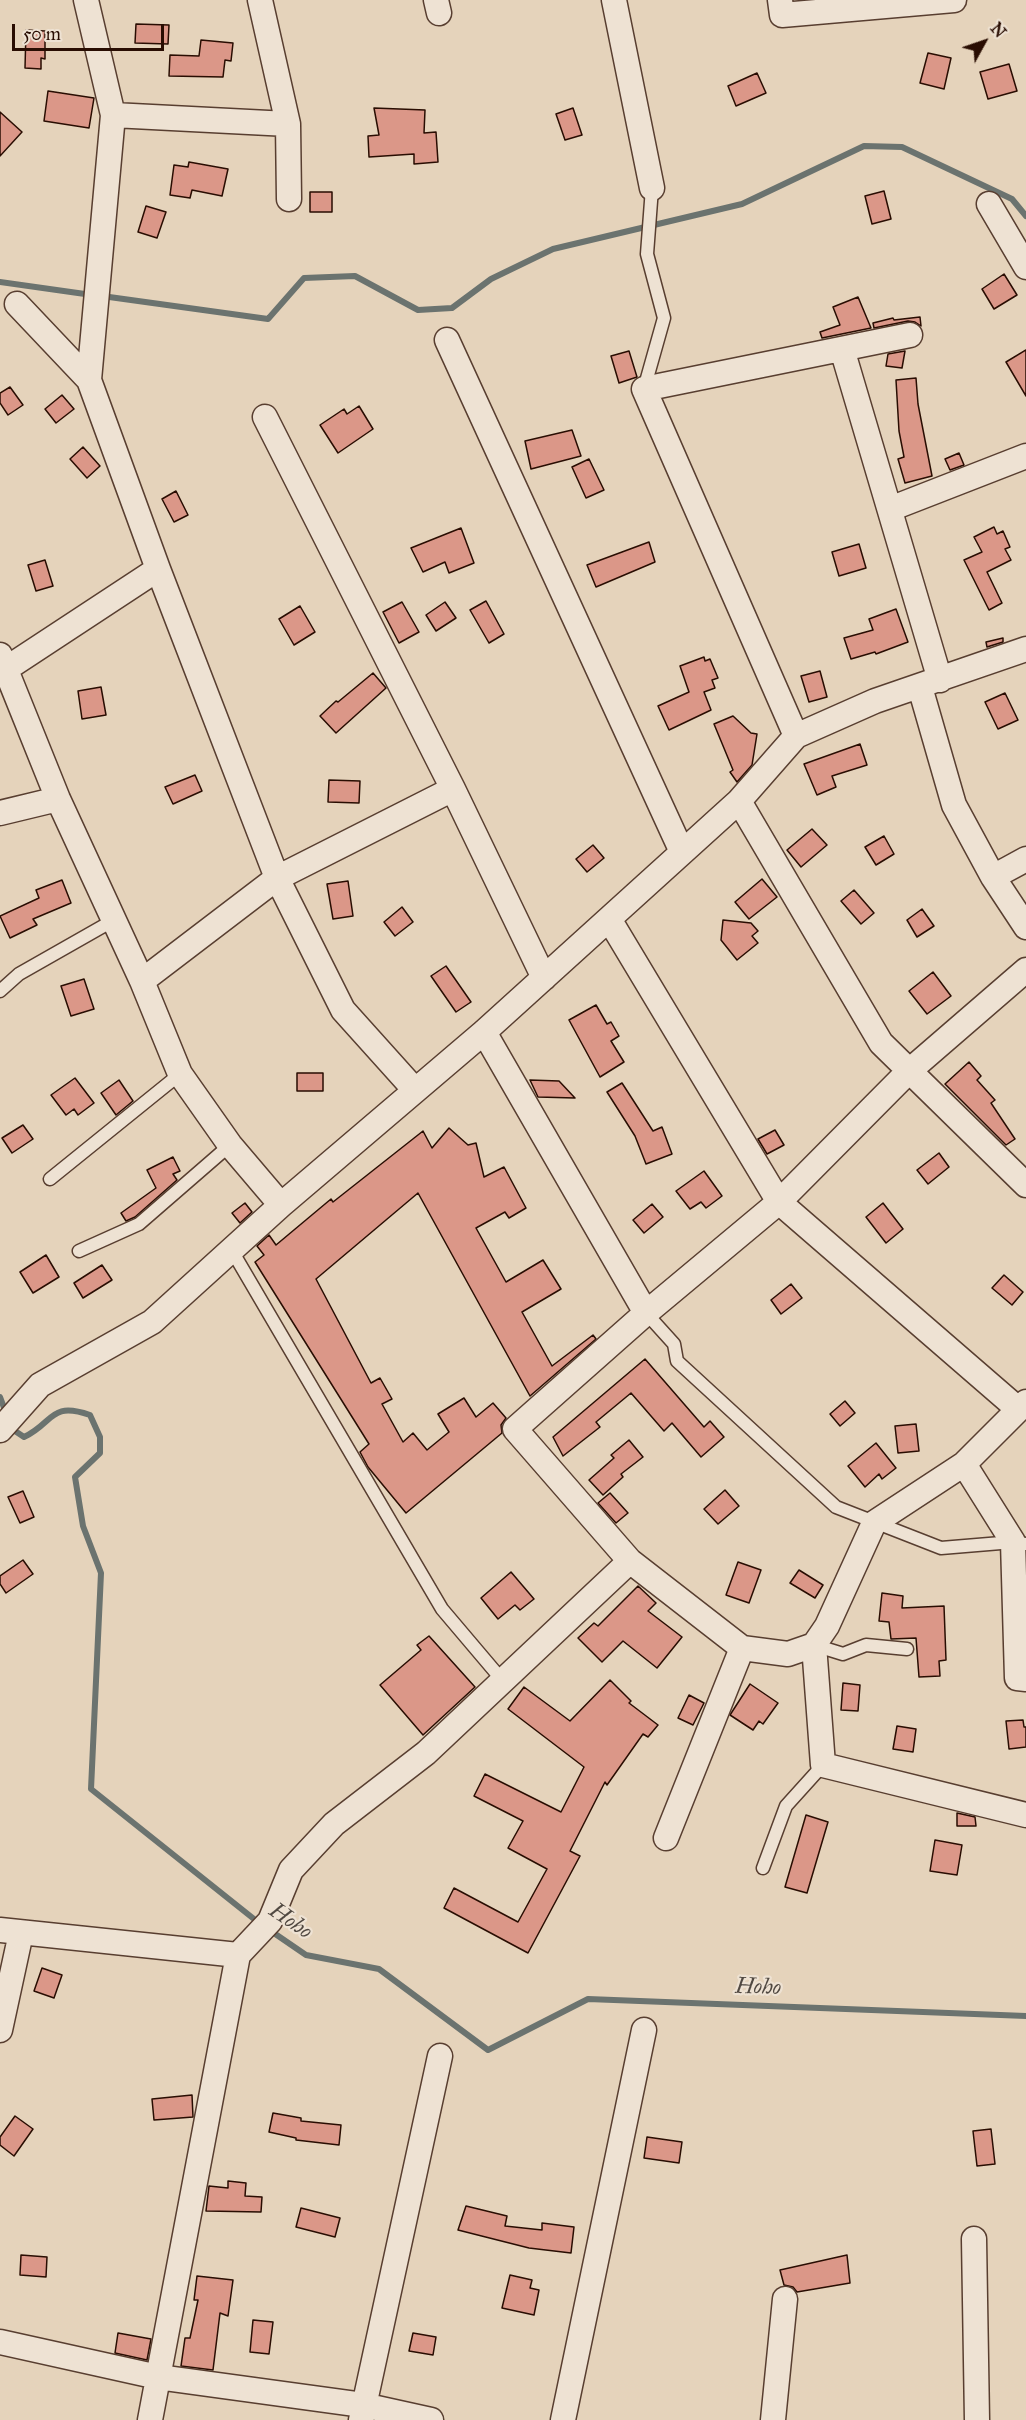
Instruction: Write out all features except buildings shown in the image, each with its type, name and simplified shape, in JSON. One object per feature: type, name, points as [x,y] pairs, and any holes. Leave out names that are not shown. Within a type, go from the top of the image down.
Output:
[{"type":"street","points":[[86,0],[113,115],[89,380]]},
{"type":"street","points":[[260,0],[288,124],[289,199]]},
{"type":"street","points":[[614,0],[652,188]]},
{"type":"street","points":[[780,0],[782,15],[954,0]]},
{"type":"street","points":[[113,115],[288,124]]},
{"type":"street","points":[[989,204],[1026,267]]},
{"type":"street","points":[[17,304],[89,380],[158,569],[277,878],[343,1010],[414,1089]]},
{"type":"street","points":[[796,736],[644,389],[910,335]]},
{"type":"street","points":[[447,340],[682,852]]},
{"type":"street","points":[[842,349],[890,509],[930,683],[954,805],[993,877],[1026,927]]},
{"type":"street","points":[[265,417],[453,789],[544,978]]},
{"type":"street","points":[[890,509],[1026,456]]},
{"type":"street","points":[[158,569],[3,662],[58,799],[142,981],[180,1074],[230,1144],[281,1204]]},
{"type":"street","points":[[0,1430],[40,1385],[152,1322],[281,1204],[484,1032],[739,801],[796,736],[875,701],[1026,649]]},
{"type":"street","points":[[142,981],[277,878],[453,789]]},
{"type":"street","points":[[0,813],[58,799]]},
{"type":"street","points":[[739,801],[880,1044],[1026,1185]]},
{"type":"street","points":[[993,877],[1026,859]]},
{"type":"street","points":[[609,919],[779,1203],[1022,1406],[964,1464],[874,1523],[827,1626],[814,1645],[788,1654],[742,1648],[630,1561],[515,1428],[646,1313],[779,1203],[908,1072],[1026,970]]},
{"type":"street","points":[[484,1032],[646,1313]]},
{"type":"street","points":[[964,1464],[1019,1543],[1017,1678],[1026,1679]]},
{"type":"street","points":[[150,2420],[238,1955],[265,1926],[291,1870],[334,1824],[426,1753],[630,1561]]},
{"type":"street","points":[[814,1645],[823,1765],[1026,1815]]},
{"type":"street","points":[[666,1838],[742,1648]]},
{"type":"street","points":[[0,2030],[10,1931],[238,1955]]},
{"type":"street","points":[[563,2420],[644,2030]]},
{"type":"street","points":[[362,2412],[440,2056]]},
{"type":"street","points":[[974,2239],[978,2420]]},
{"type":"street","points":[[773,2420],[785,2299]]},
{"type":"street","points":[[0,2342],[158,2377],[362,2412],[431,2420]]},
{"type":"lane","points":[[644,389],[664,318],[647,254],[652,188]]},
{"type":"lane","points":[[0,991],[19,974],[114,920]]},
{"type":"lane","points":[[50,1179],[180,1074]]},
{"type":"lane","points":[[79,1251],[139,1224],[230,1144]]},
{"type":"lane","points":[[231,1249],[442,1609],[502,1681]]},
{"type":"lane","points":[[646,1313],[674,1344],[677,1361],[836,1507],[940,1548],[1019,1543]]},
{"type":"lane","points":[[814,1645],[843,1654],[866,1645],[907,1649]]},
{"type":"lane","points":[[763,1868],[786,1806],[823,1765]]},
{"type":"waterway","points":[[102,296],[268,319],[304,278],[355,276],[418,310],[452,308],[491,279],[553,249],[742,204],[864,146],[902,147],[1012,199],[1026,216]]},
{"type":"waterway","points":[[0,282],[92,295]]},
{"type":"waterway","name":"Hoho","points":[[0,1397],[6,1413]]},
{"type":"waterway","name":"Hoho","points":[[11,1425],[12,1429],[24,1437],[59,1412],[77,1411],[90,1415],[100,1437],[100,1453],[75,1477],[83,1526],[101,1573],[91,1789],[259,1923]]},
{"type":"waterway","name":"Hoho","points":[[268,1929],[306,1955],[379,1969],[488,2050],[588,1999],[1026,2016]]}]
